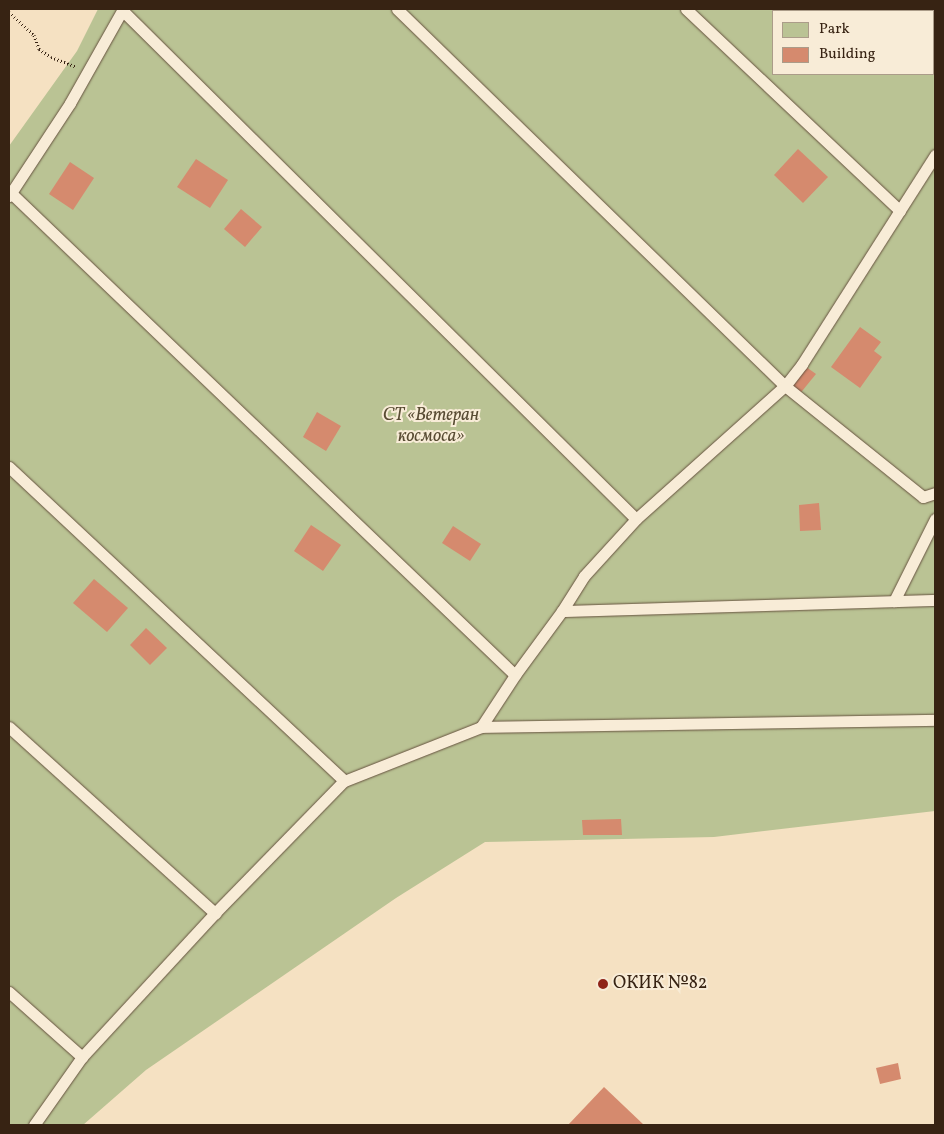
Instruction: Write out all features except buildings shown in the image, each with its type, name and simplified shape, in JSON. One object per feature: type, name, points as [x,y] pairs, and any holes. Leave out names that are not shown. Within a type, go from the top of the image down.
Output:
[{"type":"lane","points":[[514,675],[10,195],[70,103],[122,9],[636,519]]},
{"type":"lane","points":[[397,9],[785,386],[923,497],[935,493]]},
{"type":"lane","points":[[686,9],[900,212]]},
{"type":"lane","points":[[481,727],[514,675],[562,611],[584,576],[636,519],[785,386],[802,364],[935,155]]},
{"type":"lane","points":[[9,467],[344,781]]},
{"type":"lane","points":[[894,601],[935,519]]},
{"type":"lane","points":[[562,611],[935,600]]},
{"type":"lane","points":[[34,1125],[82,1057],[215,913],[344,781],[481,727],[935,720]]},
{"type":"lane","points":[[9,727],[215,913]]},
{"type":"lane","points":[[9,992],[82,1057]]},
{"type":"path","points":[[13,9],[9,11],[34,35],[39,49],[67,65],[90,68]]},
{"type":"green space","name":"СТ «Ветеран космоса»","points":[[98,9],[935,9],[935,811],[714,837],[485,842],[396,898],[146,1070],[83,1125],[9,1125],[9,146],[77,51]]},
{"type":"place","name":"ОКИК №82","points":[[603,984]]}]
